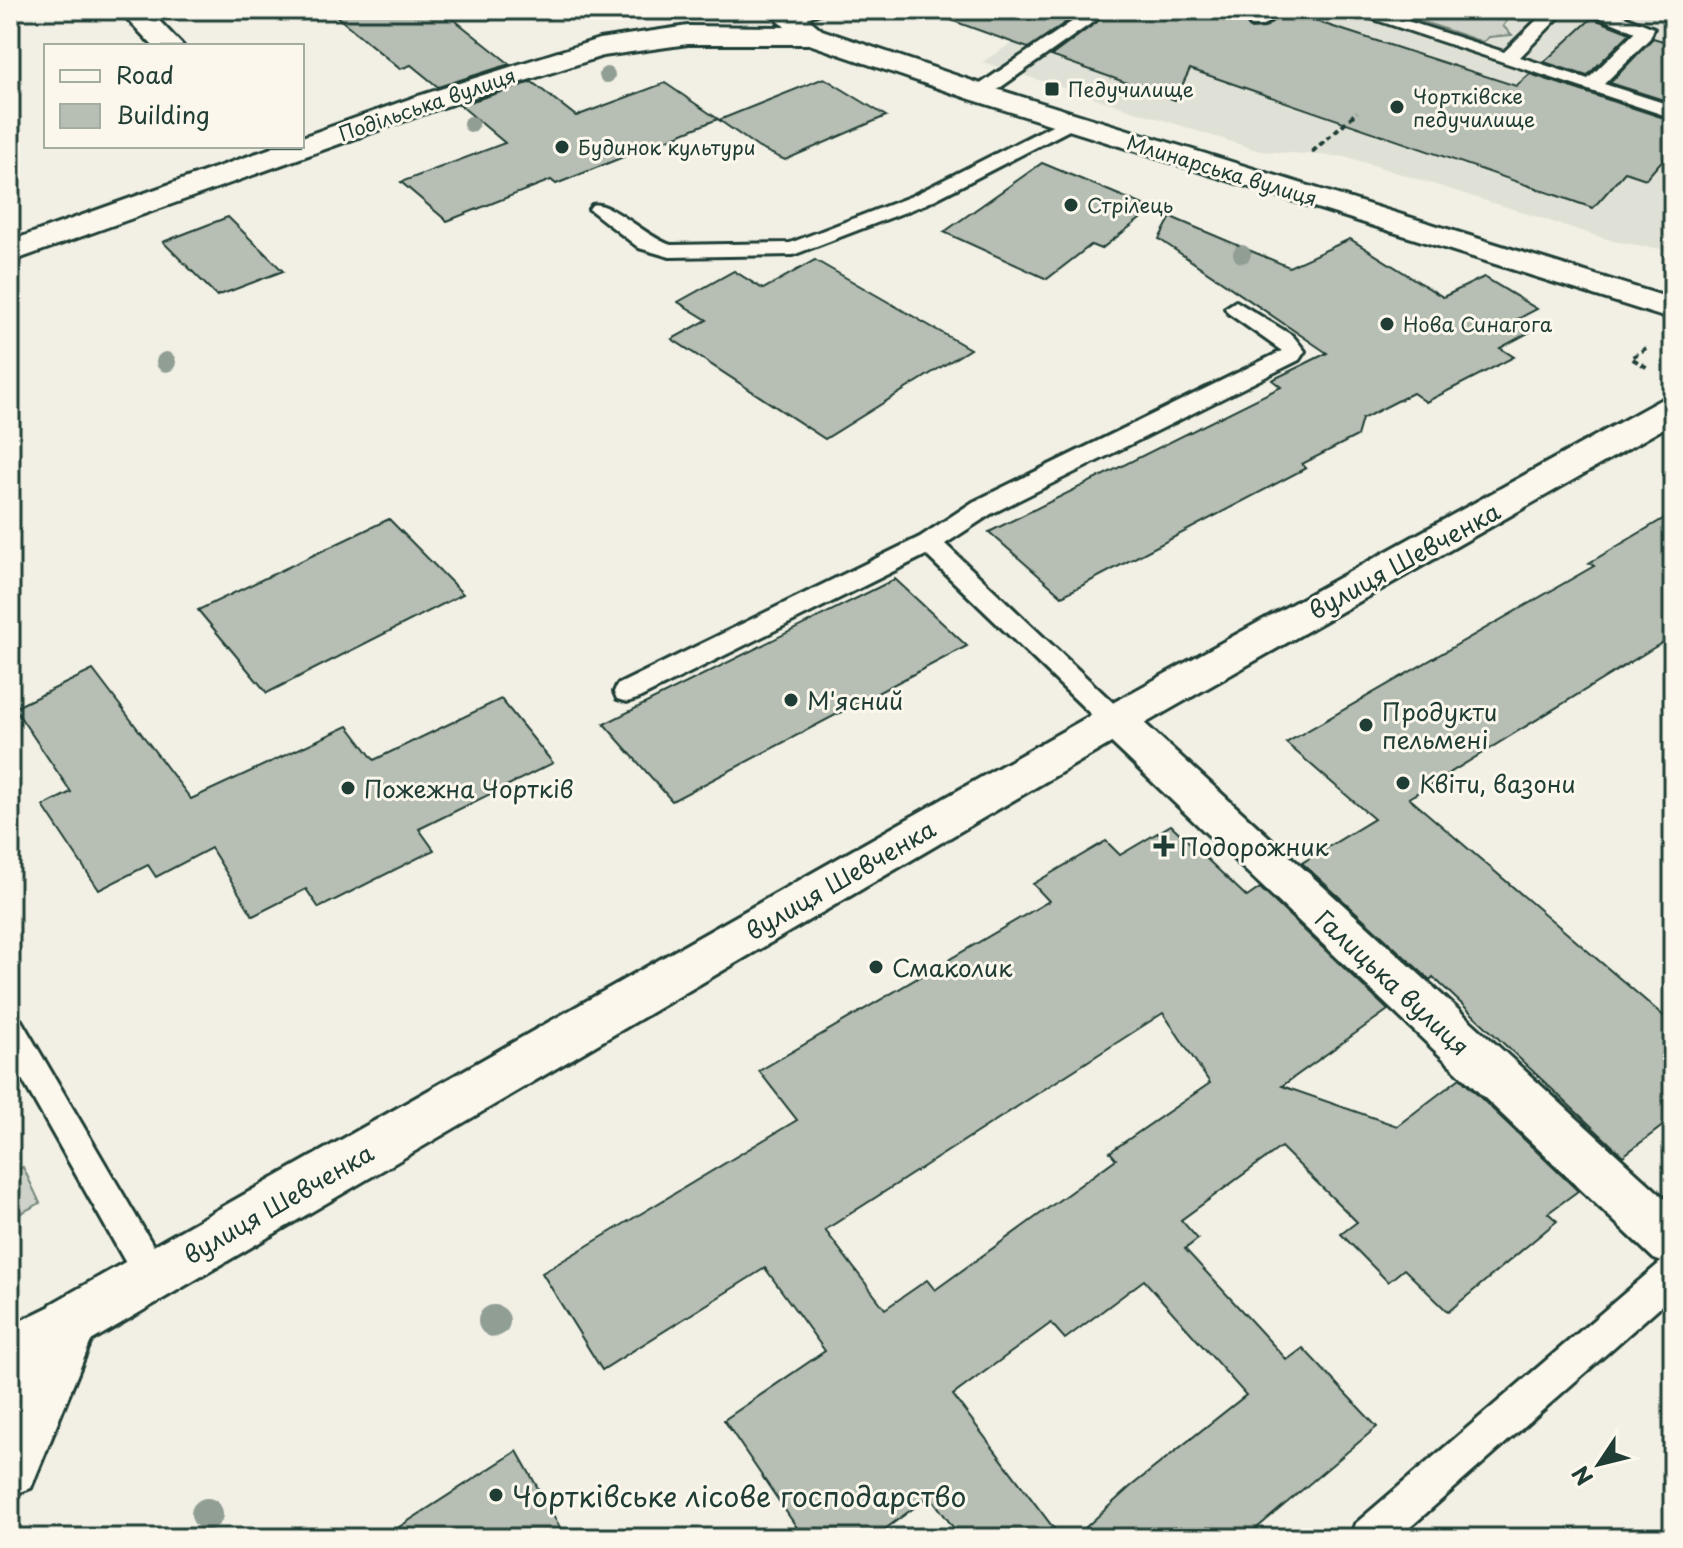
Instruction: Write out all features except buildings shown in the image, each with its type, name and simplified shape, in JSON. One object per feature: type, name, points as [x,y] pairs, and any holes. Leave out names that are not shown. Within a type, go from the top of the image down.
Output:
[{"type":"street","points":[[133,10],[167,44]]},
{"type":"street","name":"Млинарська вулиця","points":[[801,19],[980,93],[1673,310]]},
{"type":"street","name":"Подільська вулиця","points":[[304,142],[608,46],[801,19]]},
{"type":"street","name":"Подільська вулиця","points":[[14,247],[275,151]]},
{"type":"street","name":"вулиця Шевченка","points":[[10,1356],[1115,721],[1673,408]]},
{"type":"street","name":"Галицька вулиця","points":[[1115,721],[1673,1241]]},
{"type":"street","points":[[10,1467],[71,1323]]},
{"type":"lane","points":[[980,93],[1101,10]]},
{"type":"lane","points":[[1257,22],[1272,10]]},
{"type":"lane","points":[[1355,10],[1673,112]]},
{"type":"lane","points":[[1507,59],[1557,10],[1564,10]]},
{"type":"lane","points":[[1591,10],[1645,28],[1644,34],[1591,86]]},
{"type":"lane","points":[[599,209],[646,244],[670,251],[793,249],[919,200],[1070,122]]},
{"type":"lane","points":[[627,692],[929,543],[982,508],[1291,355],[1294,351],[1285,341],[1236,308]]},
{"type":"lane","points":[[929,543],[1115,721]]},
{"type":"lane","points":[[10,1029],[152,1276]]},
{"type":"lane","points":[[1369,1538],[1673,1273]]},
{"type":"path","points":[[1306,157],[1357,112]]},
{"type":"shaded area","name":"Чортківске педучилище","points":[[1065,10],[1673,10],[1673,251],[1613,241],[1347,157],[1260,151],[982,62]]},
{"type":"shaded area","points":[[1388,10],[1472,10],[1507,21],[1503,26],[1512,35],[1489,37],[1483,42]]},
{"type":"shaded area","points":[[23,1167],[40,1203],[10,1219],[10,1174]]},
{"type":"place","name":"Педучилище","points":[[1052,89]]},
{"type":"place","name":"Чортківске педучилище","points":[[1397,107]]},
{"type":"place","name":"Будинок культури","points":[[562,147]]},
{"type":"place","name":"Стрілець","points":[[1071,205]]},
{"type":"place","name":"Нова Синагога","points":[[1387,324]]},
{"type":"place","name":"М'ясний","points":[[791,700]]},
{"type":"place","name":"Продукти пельмені","points":[[1366,725]]},
{"type":"place","name":"Квіти, вазони","points":[[1403,783]]},
{"type":"place","name":"Пожежна Чортків","points":[[348,788]]},
{"type":"place","name":"Подорожник","points":[[1164,846]]},
{"type":"place","name":"Смаколик","points":[[876,967]]},
{"type":"place","name":"Чортківське лісове господарство","points":[[496,1495]]}]
